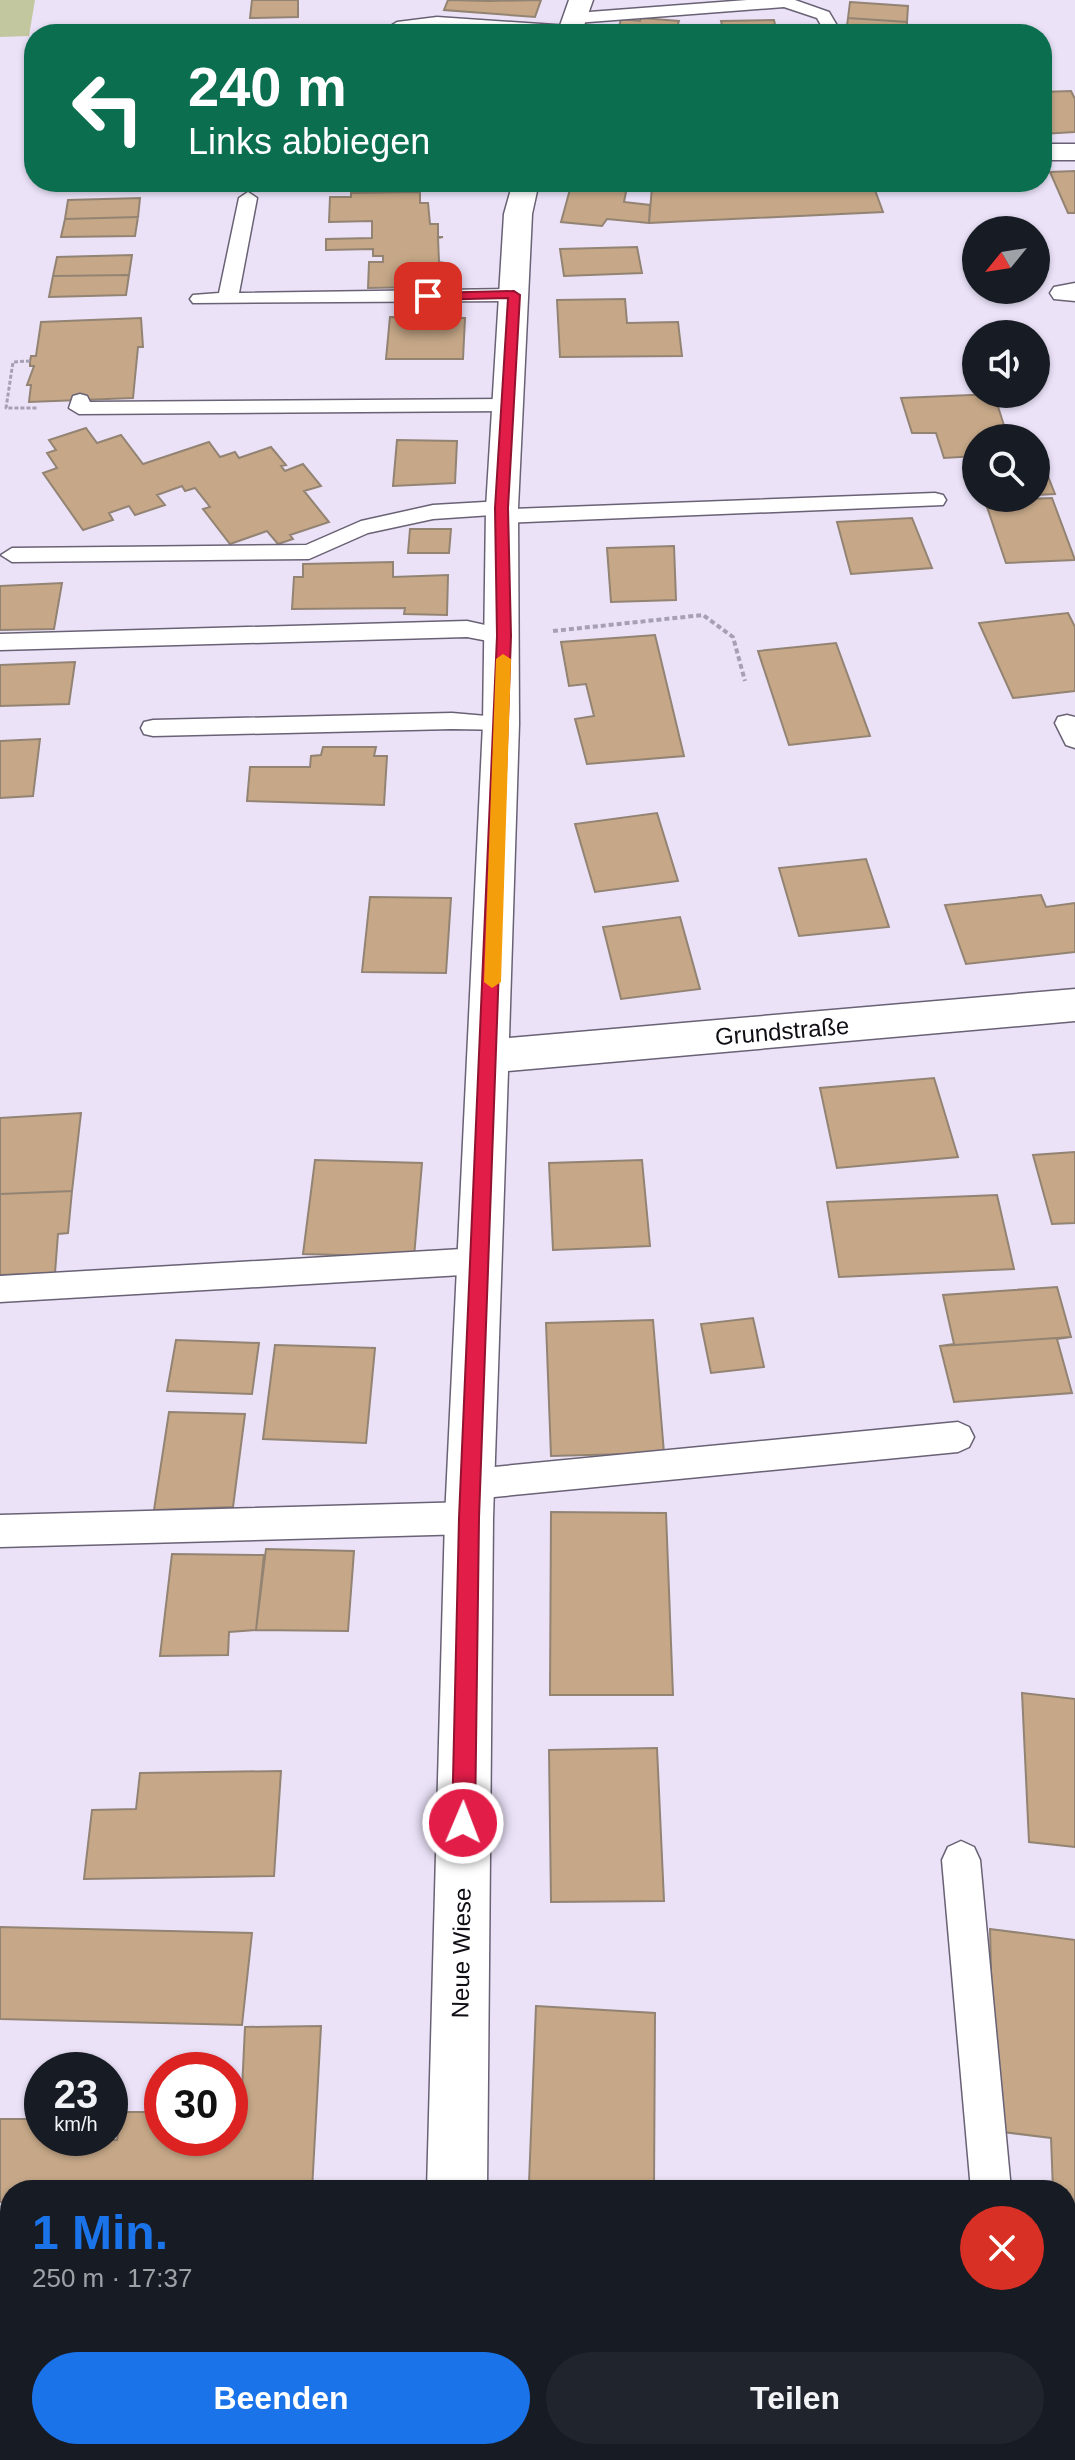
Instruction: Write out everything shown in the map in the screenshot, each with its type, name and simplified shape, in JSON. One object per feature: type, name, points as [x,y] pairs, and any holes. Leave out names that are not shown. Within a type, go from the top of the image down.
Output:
[{"type":"street","points":[[1052,152],[1075,152]]},
{"type":"street","name":"Neue Wiese","points":[[457,2180],[471,1501],[504,636],[502,512],[518,214],[524,192]]},
{"type":"street","name":"Grundstraße","points":[[490,1056],[1075,1005]]},
{"type":"lane","points":[[421,24],[574,21],[785,2],[823,15],[828,24]]},
{"type":"lane","points":[[228,299],[248,198]]},
{"type":"lane","points":[[200,299],[514,295]]},
{"type":"lane","points":[[80,404],[506,405]]},
{"type":"lane","points":[[12,555],[309,552],[361,528],[433,512],[935,500]]},
{"type":"lane","points":[[0,642],[467,629],[504,636]]},
{"type":"lane","points":[[153,728],[452,721],[501,724]]},
{"type":"lane","points":[[0,1289],[479,1261]]},
{"type":"lane","points":[[0,1531],[471,1501],[958,1437]]},
{"type":"lane","points":[[961,1860],[990,2180]]},
{"type":"path","points":[[30,361],[13,362],[6,408],[80,404]]},
{"type":"path","points":[[504,636],[703,615],[733,637],[745,681]]},
{"type":"green space","points":[[0,0],[35,0],[31,24],[24,24],[24,36],[0,37]]},
{"type":"building","points":[[252,0],[298,0],[298,17],[250,18]]},
{"type":"building","points":[[448,0],[541,0],[535,17],[444,10]]},
{"type":"building","points":[[850,2],[908,6],[907,22],[848,18]]},
{"type":"building","points":[[641,18],[679,21],[678,24],[620,24],[621,19],[640,21]]},
{"type":"building","points":[[848,18],[907,22],[907,24],[847,24]]},
{"type":"building","points":[[774,20],[775,24],[722,24],[721,21]]},
{"type":"building","points":[[1071,91],[1075,99],[1075,132],[1052,133],[1052,92]]},
{"type":"building","points":[[1075,171],[1075,213],[1068,213],[1052,172]]},
{"type":"building","points":[[420,192],[420,203],[428,203],[430,224],[438,224],[438,237],[443,237],[438,238],[439,262],[445,263],[427,263],[427,274],[419,274],[419,287],[368,288],[369,262],[383,262],[383,256],[373,256],[373,249],[326,250],[326,239],[372,238],[372,221],[329,222],[330,197],[351,197],[351,193]]},
{"type":"building","points":[[569,192],[626,192],[624,202],[650,205],[649,223],[607,219],[602,226],[561,222]]},
{"type":"building","points":[[652,192],[876,192],[883,212],[649,223]]},
{"type":"building","points":[[140,198],[138,217],[65,219],[68,200]]},
{"type":"building","points":[[138,217],[135,236],[61,237],[65,219]]},
{"type":"building","points":[[637,247],[642,273],[564,276],[560,249]]},
{"type":"building","points":[[132,255],[129,275],[53,276],[57,257]]},
{"type":"building","points":[[129,275],[126,295],[49,297],[53,276]]},
{"type":"building","points":[[625,299],[627,323],[678,322],[682,356],[560,357],[557,300]]},
{"type":"building","points":[[390,317],[465,318],[463,359],[386,359]]},
{"type":"building","points":[[141,318],[143,347],[138,347],[133,398],[29,402],[31,385],[27,385],[34,366],[30,366],[30,361],[31,356],[36,356],[41,322]]},
{"type":"building","points":[[962,395],[962,408],[998,408],[1004,424],[962,424],[962,457],[944,458],[936,433],[912,433],[901,398]]},
{"type":"building","points":[[86,428],[97,443],[121,435],[143,464],[209,442],[220,457],[235,452],[239,458],[271,447],[286,465],[281,466],[285,471],[303,464],[321,486],[304,491],[329,522],[290,535],[293,539],[278,544],[267,531],[230,544],[203,509],[210,507],[195,488],[185,491],[182,486],[157,495],[165,505],[135,515],[129,506],[109,513],[113,520],[83,530],[43,473],[57,468],[47,453],[56,450],[49,440]]},
{"type":"building","points":[[397,440],[457,441],[455,483],[393,486]]},
{"type":"building","points":[[1050,498],[1075,560],[1006,563],[989,512],[1050,512]]},
{"type":"building","points":[[912,518],[932,568],[851,574],[837,522]]},
{"type":"building","points":[[410,529],[451,529],[449,553],[408,553]]},
{"type":"building","points":[[674,546],[676,600],[611,602],[607,548]]},
{"type":"building","points":[[393,562],[393,577],[448,575],[447,615],[404,614],[405,608],[292,609],[294,577],[303,577],[303,564]]},
{"type":"building","points":[[62,583],[54,629],[0,630],[0,586]]},
{"type":"building","points":[[1068,613],[1075,627],[1075,691],[1013,698],[979,623]]},
{"type":"building","points":[[655,635],[684,756],[587,764],[575,719],[594,716],[586,684],[569,686],[561,642]]},
{"type":"building","points":[[836,643],[870,736],[789,745],[758,651]]},
{"type":"building","points":[[75,662],[69,704],[0,706],[0,665]]},
{"type":"building","points":[[40,739],[33,796],[0,798],[0,741]]},
{"type":"building","points":[[323,747],[376,747],[374,756],[387,756],[384,805],[247,801],[250,767],[310,767],[311,756],[321,755]]},
{"type":"building","points":[[657,813],[678,881],[595,892],[575,824]]},
{"type":"building","points":[[866,859],[889,927],[799,936],[779,868]]},
{"type":"building","points":[[1041,895],[1046,907],[1075,903],[1075,952],[966,964],[945,905]]},
{"type":"building","points":[[370,897],[451,898],[446,973],[362,972]]},
{"type":"building","points":[[680,917],[700,989],[621,999],[603,927]]},
{"type":"building","points":[[934,1078],[958,1157],[837,1168],[820,1088]]},
{"type":"building","points":[[81,1113],[72,1191],[0,1194],[0,1118]]},
{"type":"building","points":[[1075,1152],[1075,1223],[1052,1224],[1033,1155]]},
{"type":"building","points":[[315,1160],[422,1163],[414,1257],[303,1254]]},
{"type":"building","points":[[642,1160],[650,1246],[553,1250],[549,1163]]},
{"type":"building","points":[[72,1191],[68,1233],[58,1234],[55,1273],[0,1275],[0,1194]]},
{"type":"building","points":[[997,1195],[1014,1269],[839,1277],[827,1202]]},
{"type":"building","points":[[1057,1287],[1071,1337],[940,1346],[954,1344],[943,1295]]},
{"type":"building","points":[[753,1318],[764,1367],[711,1373],[701,1324]]},
{"type":"building","points":[[653,1320],[664,1453],[551,1456],[546,1323]]},
{"type":"building","points":[[1071,1337],[1057,1339],[1072,1393],[954,1402],[940,1346]]},
{"type":"building","points":[[176,1340],[259,1343],[252,1394],[167,1391]]},
{"type":"building","points":[[275,1345],[375,1348],[366,1443],[263,1439]]},
{"type":"building","points":[[169,1412],[245,1414],[233,1507],[154,1510]]},
{"type":"building","points":[[551,1512],[666,1513],[673,1695],[550,1695]]},
{"type":"building","points":[[266,1549],[354,1551],[348,1631],[256,1630]]},
{"type":"building","points":[[172,1554],[264,1555],[256,1630],[229,1632],[228,1655],[160,1656]]},
{"type":"building","points":[[1022,1693],[1075,1699],[1075,1847],[1029,1842]]},
{"type":"building","points":[[657,1748],[664,1901],[551,1902],[549,1750]]},
{"type":"building","points":[[281,1771],[274,1876],[84,1879],[92,1810],[136,1809],[140,1773]]},
{"type":"building","points":[[0,1927],[252,1933],[242,2025],[0,2019]]},
{"type":"building","points":[[990,1929],[1075,1940],[1075,2180],[1053,2180],[1051,2138],[995,2131]]},
{"type":"building","points":[[536,2006],[655,2013],[654,2180],[529,2180]]},
{"type":"building","points":[[321,2026],[313,2180],[0,2180],[0,2119],[24,2119],[24,2156],[128,2156],[128,2112],[144,2112],[144,2156],[248,2156],[248,2052],[244,2052],[245,2027]]},
{"type":"slow traffic","points":[[492,982],[503,659]]},
{"type":"route","points":[[428,296],[514,295],[502,508],[504,636],[490,1056],[479,1261],[473,1484],[469,1518],[463,1823]]}]
